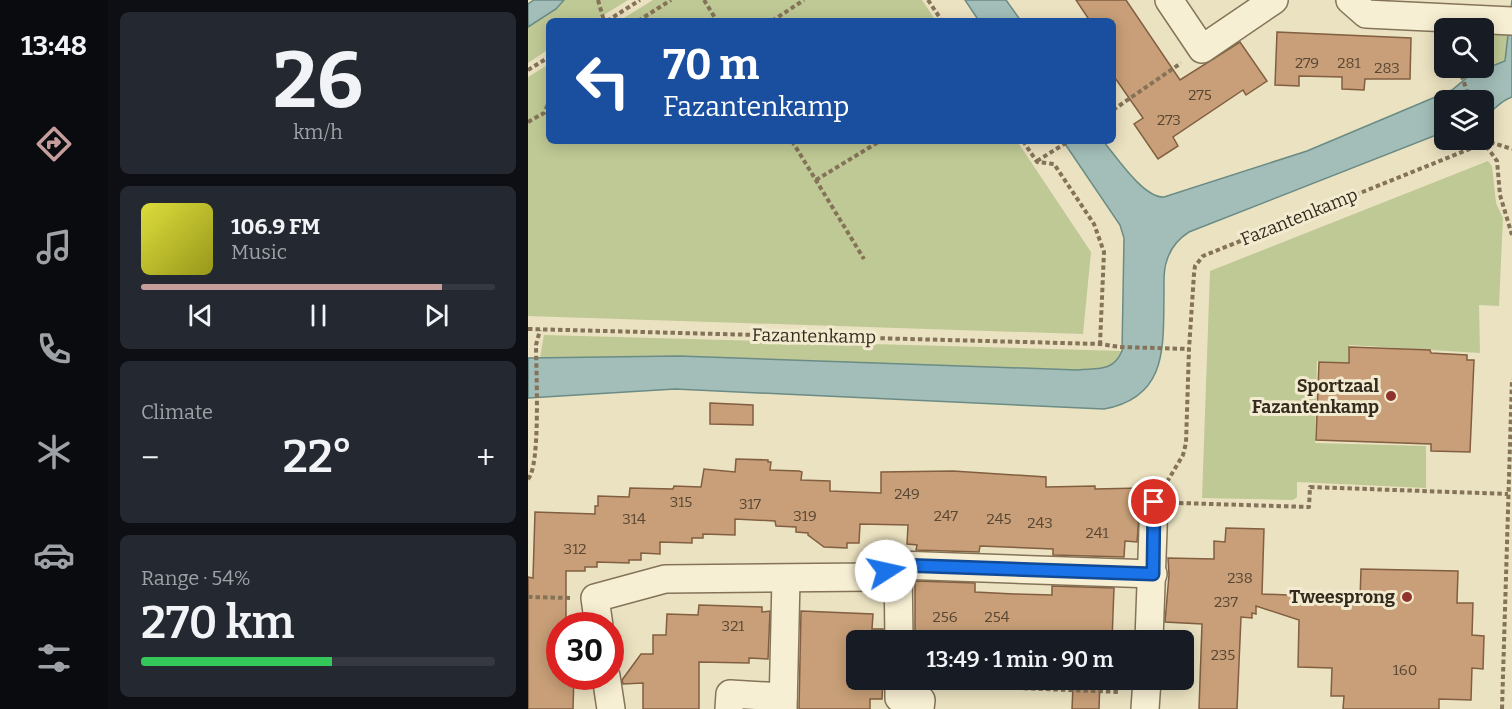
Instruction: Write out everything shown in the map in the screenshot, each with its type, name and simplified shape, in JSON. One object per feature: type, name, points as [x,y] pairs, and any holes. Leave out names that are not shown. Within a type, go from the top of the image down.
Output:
[{"type":"street","points":[[1169,0],[1202,49],[1274,0]]},
{"type":"street","points":[[1350,0],[1366,14],[1510,21]]},
{"type":"street","points":[[1150,630],[1154,502]]},
{"type":"street","points":[[597,612],[595,598],[665,579],[873,577],[898,565],[1153,574]]},
{"type":"street","points":[[898,565],[899,630]]},
{"type":"street","points":[[729,709],[730,694],[783,703],[786,579]]},
{"type":"street","points":[[608,690],[611,709]]},
{"type":"street","points":[[899,690],[899,698],[921,704]]},
{"type":"path","points":[[598,0],[605,18]]},
{"type":"path","points":[[611,18],[640,0]]},
{"type":"path","points":[[643,18],[671,0]]},
{"type":"path","points":[[704,0],[715,18]]},
{"type":"path","points":[[777,18],[804,0]]},
{"type":"path","points":[[927,0],[940,18]]},
{"type":"path","points":[[1116,108],[1202,49]]},
{"type":"path","points":[[528,70],[546,59]]},
{"type":"path","points":[[528,122],[544,113],[546,109]]},
{"type":"path","points":[[794,144],[864,259]]},
{"type":"path","points":[[816,180],[875,144]]},
{"type":"path","points":[[1025,144],[1037,162],[1054,164],[1094,224],[1104,252],[1100,344]]},
{"type":"path","points":[[1037,162],[1063,144]]},
{"type":"path","points":[[1494,144],[1512,149]]},
{"type":"path","name":"Fazantenkamp","points":[[1154,502],[1175,470],[1186,443],[1194,274],[1195,266],[1203,256],[1467,150]]},
{"type":"path","points":[[1489,150],[1497,161],[1500,195],[1512,235]]},
{"type":"path","name":"Fazantenkamp","points":[[528,329],[1100,344],[1189,349]]},
{"type":"path","points":[[528,479],[532,475],[535,454],[536,345],[540,329]]},
{"type":"path","points":[[1502,709],[1512,379]]},
{"type":"path","points":[[1154,502],[1309,507],[1310,488],[1509,494]]},
{"type":"path","points":[[528,597],[595,598]]},
{"type":"path","points":[[921,704],[933,685],[1146,694]]},
{"type":"green space","points":[[564,0],[628,0],[599,18],[546,18],[546,51],[528,63],[528,27],[556,9]]},
{"type":"green space","points":[[653,0],[922,0],[934,18],[624,18]]},
{"type":"green space","points":[[1494,34],[1509,35],[1506,61],[1494,66]]},
{"type":"green space","points":[[546,66],[546,144],[1019,144],[1091,252],[1083,334],[528,316],[528,77]]},
{"type":"green space","points":[[1488,161],[1492,166],[1496,203],[1503,218],[1499,306],[1479,305],[1480,353],[1349,345],[1348,363],[1317,361],[1315,443],[1426,446],[1426,488],[1297,482],[1297,497],[1293,500],[1202,498],[1210,271]]},
{"type":"green space","points":[[544,335],[1122,351],[1114,363],[1109,366],[1078,370],[679,356],[540,358]]},
{"type":"water","points":[[534,0],[564,0],[556,9],[528,27],[528,4]]},
{"type":"water","points":[[965,0],[1006,0],[1019,18],[977,18]]},
{"type":"water","points":[[1512,0],[1512,97],[1494,108],[1494,90],[1452,90],[1466,78],[1494,78],[1494,65],[1505,61]]},
{"type":"water","points":[[1434,98],[1434,136],[1189,232],[1178,241],[1171,251],[1165,268],[1162,349],[1158,366],[1151,381],[1141,393],[1125,403],[1104,409],[675,389],[528,398],[528,358],[679,356],[1078,370],[1104,368],[1114,363],[1122,351],[1124,238],[1120,225],[1065,144],[1105,144],[1139,184],[1147,191],[1164,197],[1307,151]]},
{"type":"building","points":[[1076,0],[1126,0],[1180,80],[1240,42],[1267,81],[1246,95],[1243,90],[1173,137],[1178,146],[1158,159],[1134,124],[1143,118],[1116,79],[1116,18],[1088,18]]},
{"type":"building","points":[[1277,32],[1411,38],[1410,79],[1365,79],[1364,90],[1342,89],[1342,77],[1299,76],[1299,86],[1275,85]]},
{"type":"building","points":[[1349,347],[1430,350],[1431,353],[1467,355],[1467,360],[1474,360],[1470,452],[1431,451],[1431,444],[1316,440],[1319,362],[1349,363]]},
{"type":"building","points":[[710,403],[753,405],[753,425],[710,424]]},
{"type":"building","points":[[736,459],[768,460],[771,462],[770,470],[799,471],[802,472],[801,480],[830,481],[830,491],[881,493],[881,472],[953,471],[1046,477],[1046,487],[1141,488],[1137,542],[1125,541],[1124,557],[1053,555],[1053,549],[980,546],[979,552],[916,550],[917,545],[907,544],[908,525],[860,524],[859,543],[847,543],[847,548],[824,547],[808,533],[796,532],[796,527],[776,526],[775,521],[735,519],[735,535],[703,534],[703,538],[692,538],[692,543],[660,542],[660,554],[641,553],[641,560],[629,560],[629,563],[597,562],[597,567],[585,567],[585,571],[566,571],[566,612],[546,612],[546,690],[574,690],[573,709],[528,709],[528,577],[533,578],[535,512],[595,514],[598,496],[629,497],[630,488],[701,487],[704,469],[735,472]]},
{"type":"building","points":[[1226,528],[1264,529],[1262,594],[1313,596],[1313,600],[1360,600],[1361,569],[1458,571],[1457,603],[1473,603],[1472,635],[1484,636],[1483,669],[1472,668],[1471,700],[1439,699],[1439,709],[1343,709],[1344,696],[1331,696],[1332,668],[1298,667],[1299,620],[1256,606],[1256,614],[1252,613],[1252,618],[1241,617],[1237,709],[1199,709],[1202,624],[1165,622],[1168,558],[1214,559],[1214,541],[1225,542]]},
{"type":"building","points":[[915,581],[975,583],[975,592],[1014,594],[1052,595],[1052,586],[1114,588],[1112,630],[915,630]]},
{"type":"building","points":[[699,605],[762,607],[762,612],[770,611],[768,659],[749,658],[749,663],[699,662],[699,709],[643,709],[643,683],[624,684],[624,677],[641,654],[653,654],[653,635],[666,635],[667,614],[698,615]]},
{"type":"building","points":[[801,611],[873,614],[872,629],[883,630],[846,630],[846,690],[882,690],[882,699],[870,699],[870,709],[799,709]]},
{"type":"building","points":[[1073,690],[1100,690],[1099,709],[1072,709]]},
{"type":"place","name":"Sportzaal Fazantenkamp","points":[[1391,396]]},
{"type":"place","name":"Tweesprong","points":[[1407,597]]},
{"type":"route","points":[[886,571],[898,565],[1153,574],[1154,502]]}]
